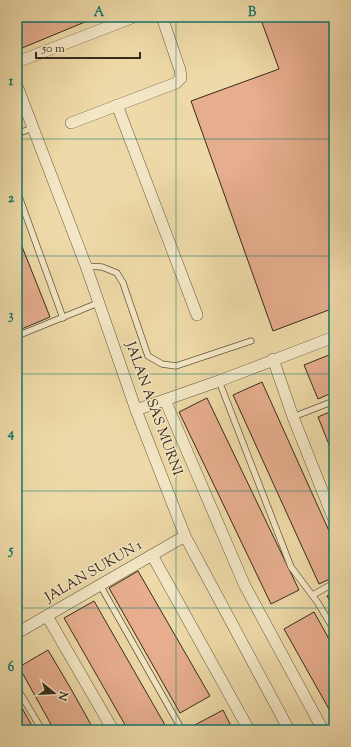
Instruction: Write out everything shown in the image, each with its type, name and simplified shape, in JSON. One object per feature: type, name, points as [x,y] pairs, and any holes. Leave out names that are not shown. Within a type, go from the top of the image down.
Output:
[{"type":"street","points":[[17,62],[134,17]]},
{"type":"street","points":[[71,122],[176,83],[181,78],[180,70],[162,17]]},
{"type":"street","name":"JALAN ASAS MURNI","points":[[17,86],[86,266],[136,410],[185,536],[289,730]]},
{"type":"street","points":[[117,105],[197,315]]},
{"type":"street","points":[[136,410],[334,337]]},
{"type":"street","points":[[273,359],[293,417],[334,520]]},
{"type":"street","points":[[165,400],[245,586],[323,730]]},
{"type":"street","name":"JALAN SUKUN 1","points":[[17,633],[185,536]]},
{"type":"street","points":[[152,555],[249,730]]},
{"type":"street","points":[[47,616],[113,730]]},
{"type":"lane","points":[[17,134],[32,128]]},
{"type":"lane","points":[[17,191],[63,318]]},
{"type":"lane","points":[[86,266],[102,267],[117,273],[123,282],[148,356],[162,364],[176,366],[251,341]]},
{"type":"lane","points":[[17,336],[98,303]]},
{"type":"lane","points":[[219,380],[292,567],[334,630]]},
{"type":"lane","points":[[293,417],[334,401]]},
{"type":"lane","points":[[312,595],[334,583]]},
{"type":"lane","points":[[100,585],[179,729]]},
{"type":"lane","points":[[17,688],[42,730]]},
{"type":"building","points":[[17,17],[97,17],[22,48],[17,36]]},
{"type":"building","points":[[260,17],[334,17],[334,308],[273,331],[191,101],[279,69]]},
{"type":"building","points":[[17,234],[50,317],[17,331]]},
{"type":"building","points":[[334,353],[334,392],[318,399],[304,365]]},
{"type":"building","points":[[262,382],[334,542],[334,577],[319,584],[233,395]]},
{"type":"building","points":[[207,398],[299,590],[271,604],[179,412]]},
{"type":"building","points":[[334,410],[334,457],[318,417]]},
{"type":"building","points":[[138,571],[210,696],[180,713],[109,588]]},
{"type":"building","points":[[334,592],[334,608],[327,596]]},
{"type":"building","points":[[94,601],[165,725],[158,730],[128,730],[64,618]]},
{"type":"building","points":[[314,612],[334,648],[334,718],[284,629]]},
{"type":"building","points":[[48,650],[94,730],[54,730],[19,667]]},
{"type":"building","points":[[17,699],[32,726],[35,730],[17,730]]},
{"type":"building","points":[[223,710],[233,730],[193,730],[191,727]]}]
